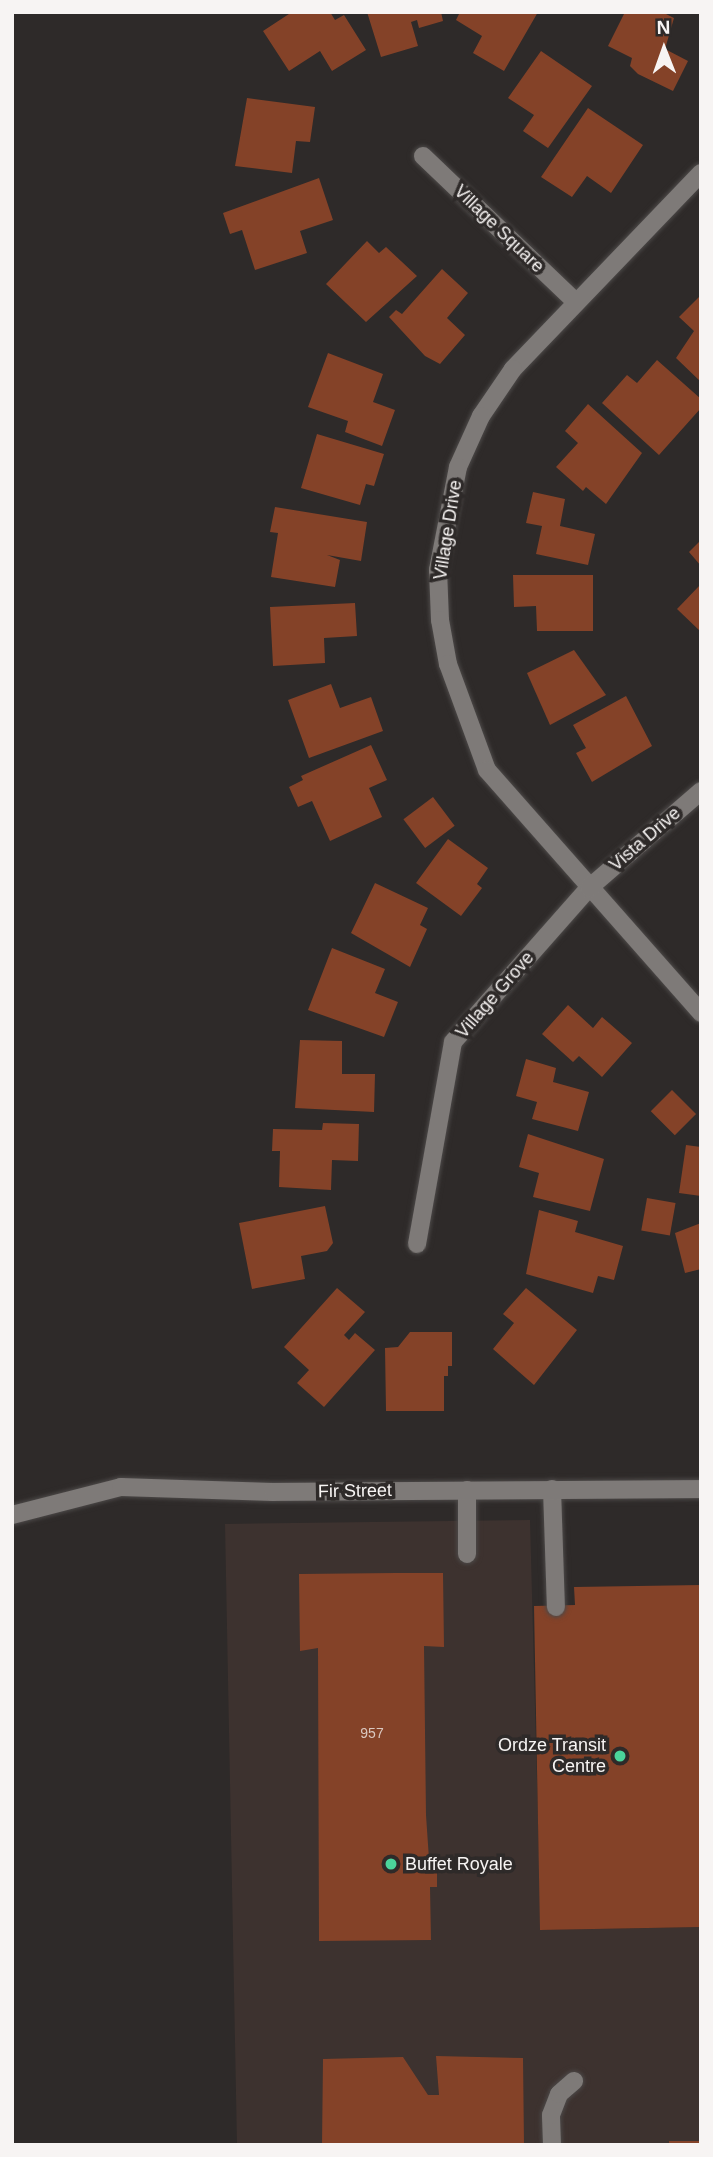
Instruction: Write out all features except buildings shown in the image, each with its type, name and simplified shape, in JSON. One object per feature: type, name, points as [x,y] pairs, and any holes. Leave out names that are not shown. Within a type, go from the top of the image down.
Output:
[{"type":"street","name":"Village Square","points":[[423,156],[576,302]]},
{"type":"street","name":"Village Drive","points":[[701,173],[513,369],[481,416],[458,467],[438,570],[448,664],[486,770],[701,1013]]},
{"type":"street","name":"Vista Drive","points":[[590,888],[701,791]]},
{"type":"street","name":"Village Grove","points":[[417,1244],[453,1042],[590,888]]},
{"type":"street","name":"Fir Street","points":[[12,1514],[121,1488],[701,1489]]},
{"type":"street","points":[[552,1489],[556,1607]]},
{"type":"street","points":[[467,1490],[467,1554]]},
{"type":"street","points":[[552,2145],[551,2115],[559,2094],[574,2081]]},
{"type":"shaded area","points":[[530,1520],[541,1930],[701,1927],[701,2145],[237,2145],[225,1524]]},
{"type":"place","name":"Ordze Transit Centre","points":[[620,1756]]},
{"type":"place","name":"Buffet Royale","points":[[391,1864]]}]
